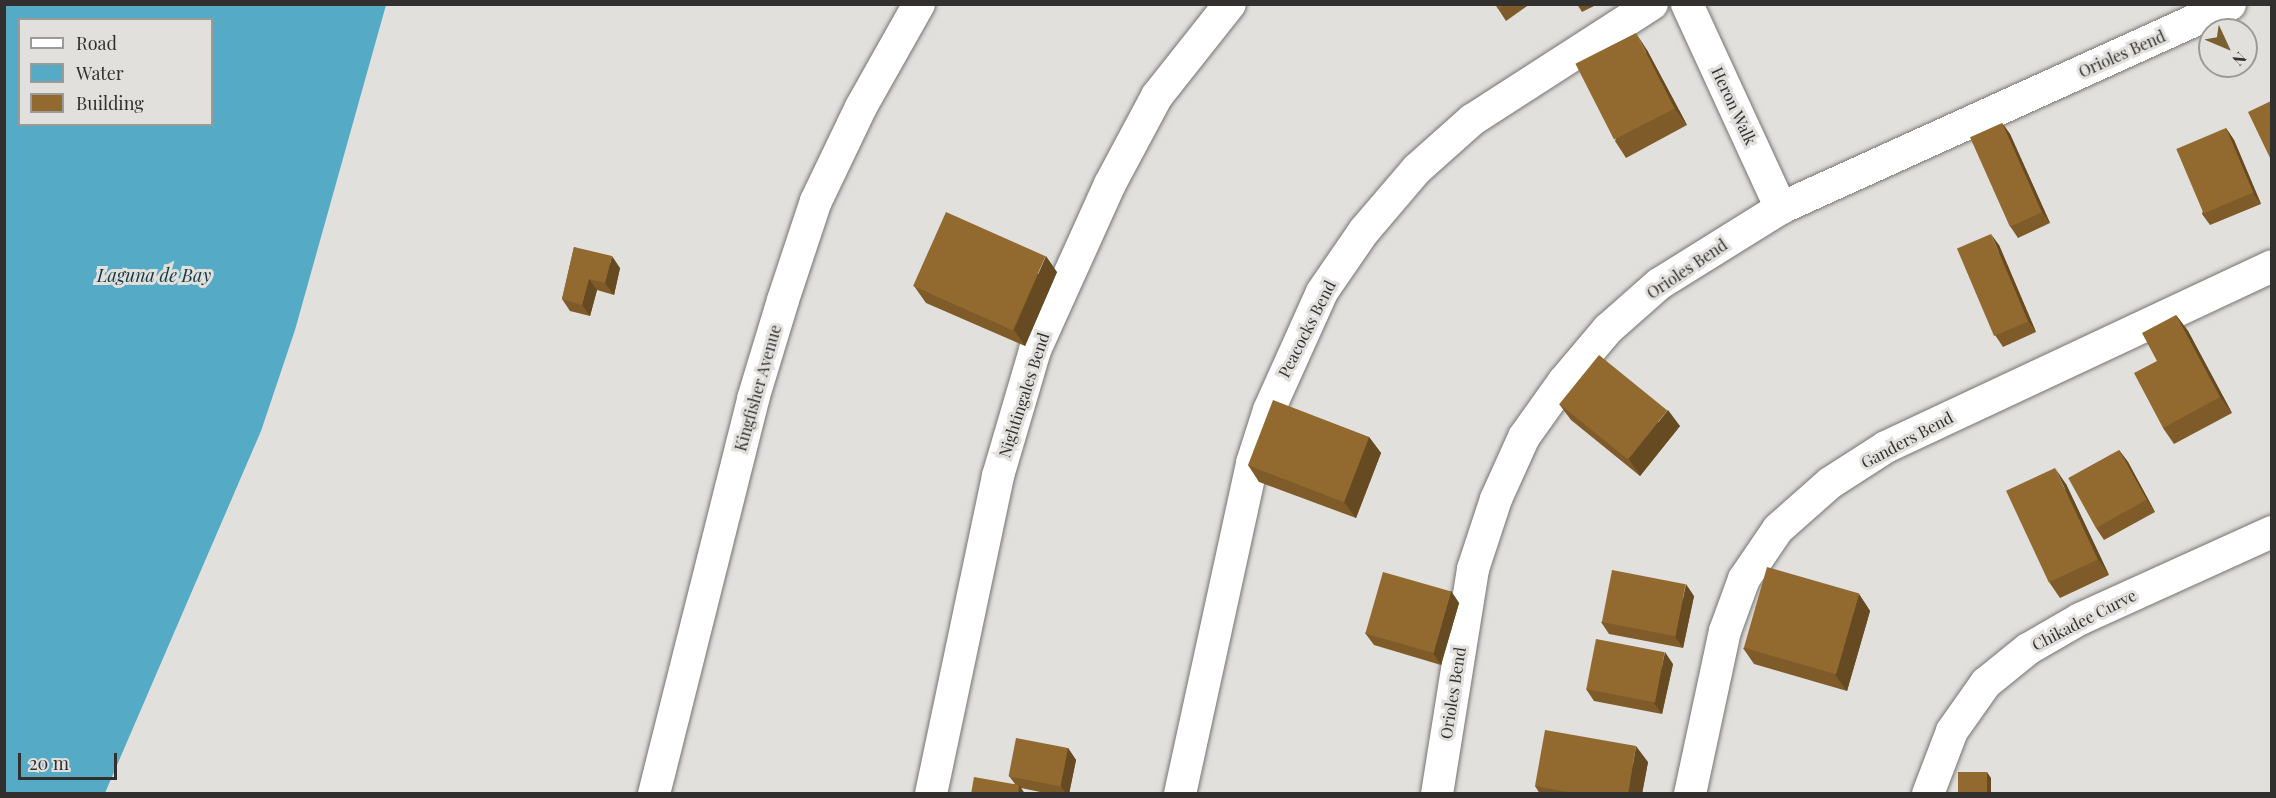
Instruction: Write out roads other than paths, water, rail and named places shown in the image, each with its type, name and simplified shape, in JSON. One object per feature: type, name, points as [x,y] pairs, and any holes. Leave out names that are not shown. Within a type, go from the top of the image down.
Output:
[{"type":"street","name":"Kingfisher Avenue","points":[[654,794],[753,399],[816,201],[861,107],[919,4]]},
{"type":"street","name":"Nightingales Bend","points":[[931,794],[998,476],[1035,350],[1110,184],[1157,96],[1230,4]]},
{"type":"street","name":"Peacocks Bend","points":[[1180,794],[1252,463],[1269,410],[1322,292],[1364,231],[1417,170],[1472,120],[1652,4]]},
{"type":"street","name":"Heron Walk","points":[[1687,4],[1781,208]]},
{"type":"street","name":"Orioles Bend","points":[[1437,794],[1473,569],[1496,499],[1524,437],[1564,381],[1617,322],[1659,284],[1781,208],[2230,4]]},
{"type":"street","name":"Ganders Bend","points":[[1690,794],[1725,631],[1744,579],[1778,529],[1830,483],[1886,447],[2271,266]]},
{"type":"street","name":"Chikadee Curve","points":[[1928,794],[1952,731],[1986,683],[2028,649],[2080,619],[2271,532]]},
{"type":"water","name":"Laguna de Bay","points":[[5,4],[386,5],[295,330],[261,431],[105,793],[5,793]]}]
